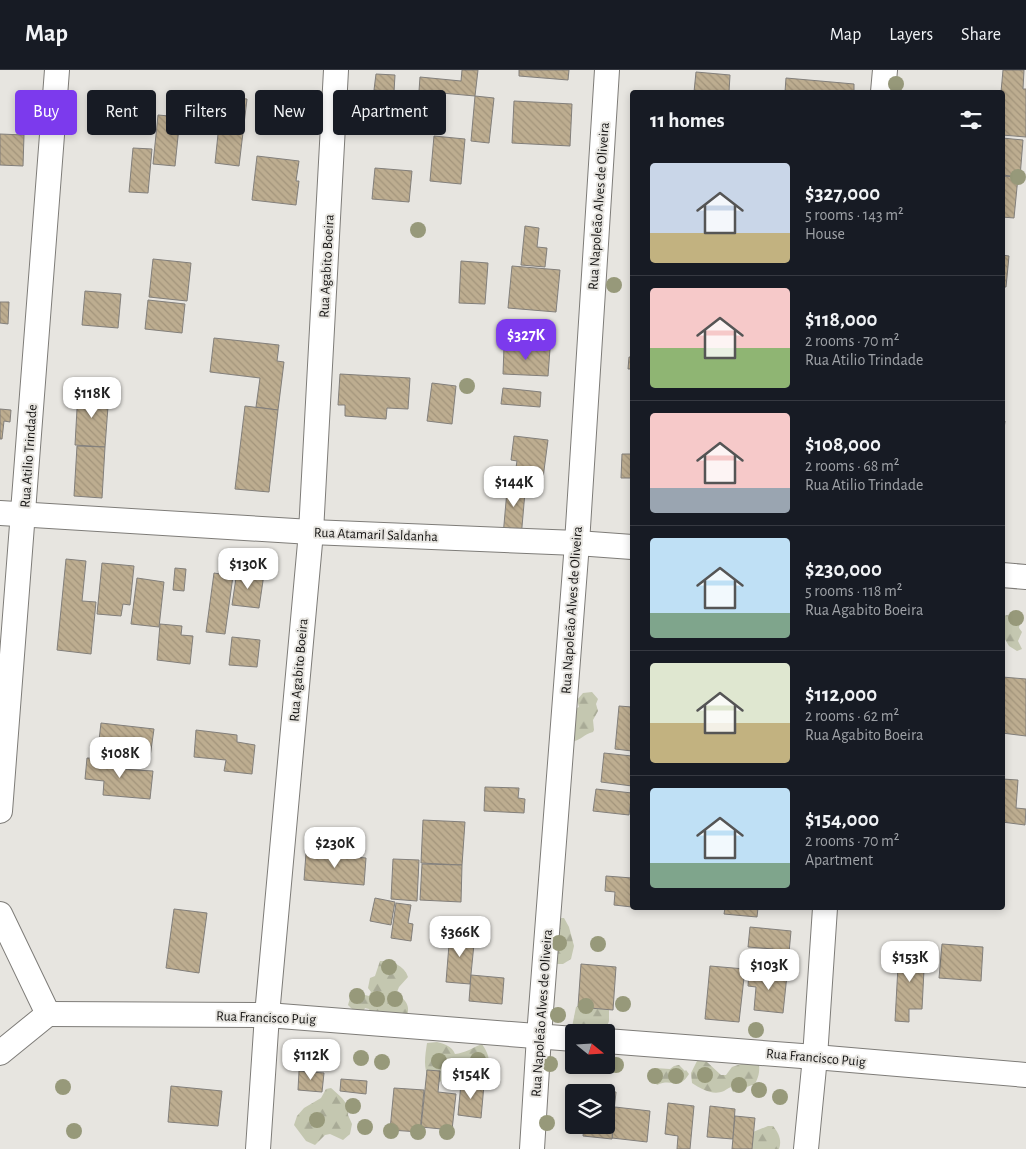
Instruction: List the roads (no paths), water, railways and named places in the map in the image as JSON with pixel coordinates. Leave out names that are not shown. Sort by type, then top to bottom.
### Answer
[{"type":"street","name":"Rua Atilio Trindade","points":[[0,811],[57,70]]},
{"type":"street","name":"Rua Agabito Boeira","points":[[258,1149],[267,1015],[311,532],[336,70]]},
{"type":"street","name":"Rua Napoleão Alves de Oliveira","points":[[532,1149],[577,543],[607,70]]},
{"type":"street","points":[[883,90],[885,70]]},
{"type":"street","name":"Rua Atamaril Saldanha","points":[[0,513],[311,532],[630,547]]},
{"type":"street","points":[[1005,575],[1026,577]]},
{"type":"street","points":[[806,1149],[815,1057],[825,910]]},
{"type":"street","points":[[0,914],[48,1014],[0,1053]]},
{"type":"street","name":"Rua Francisco Puig","points":[[48,1014],[267,1015],[565,1038]]},
{"type":"street","name":"Rua Francisco Puig","points":[[615,1042],[1026,1075]]}]
